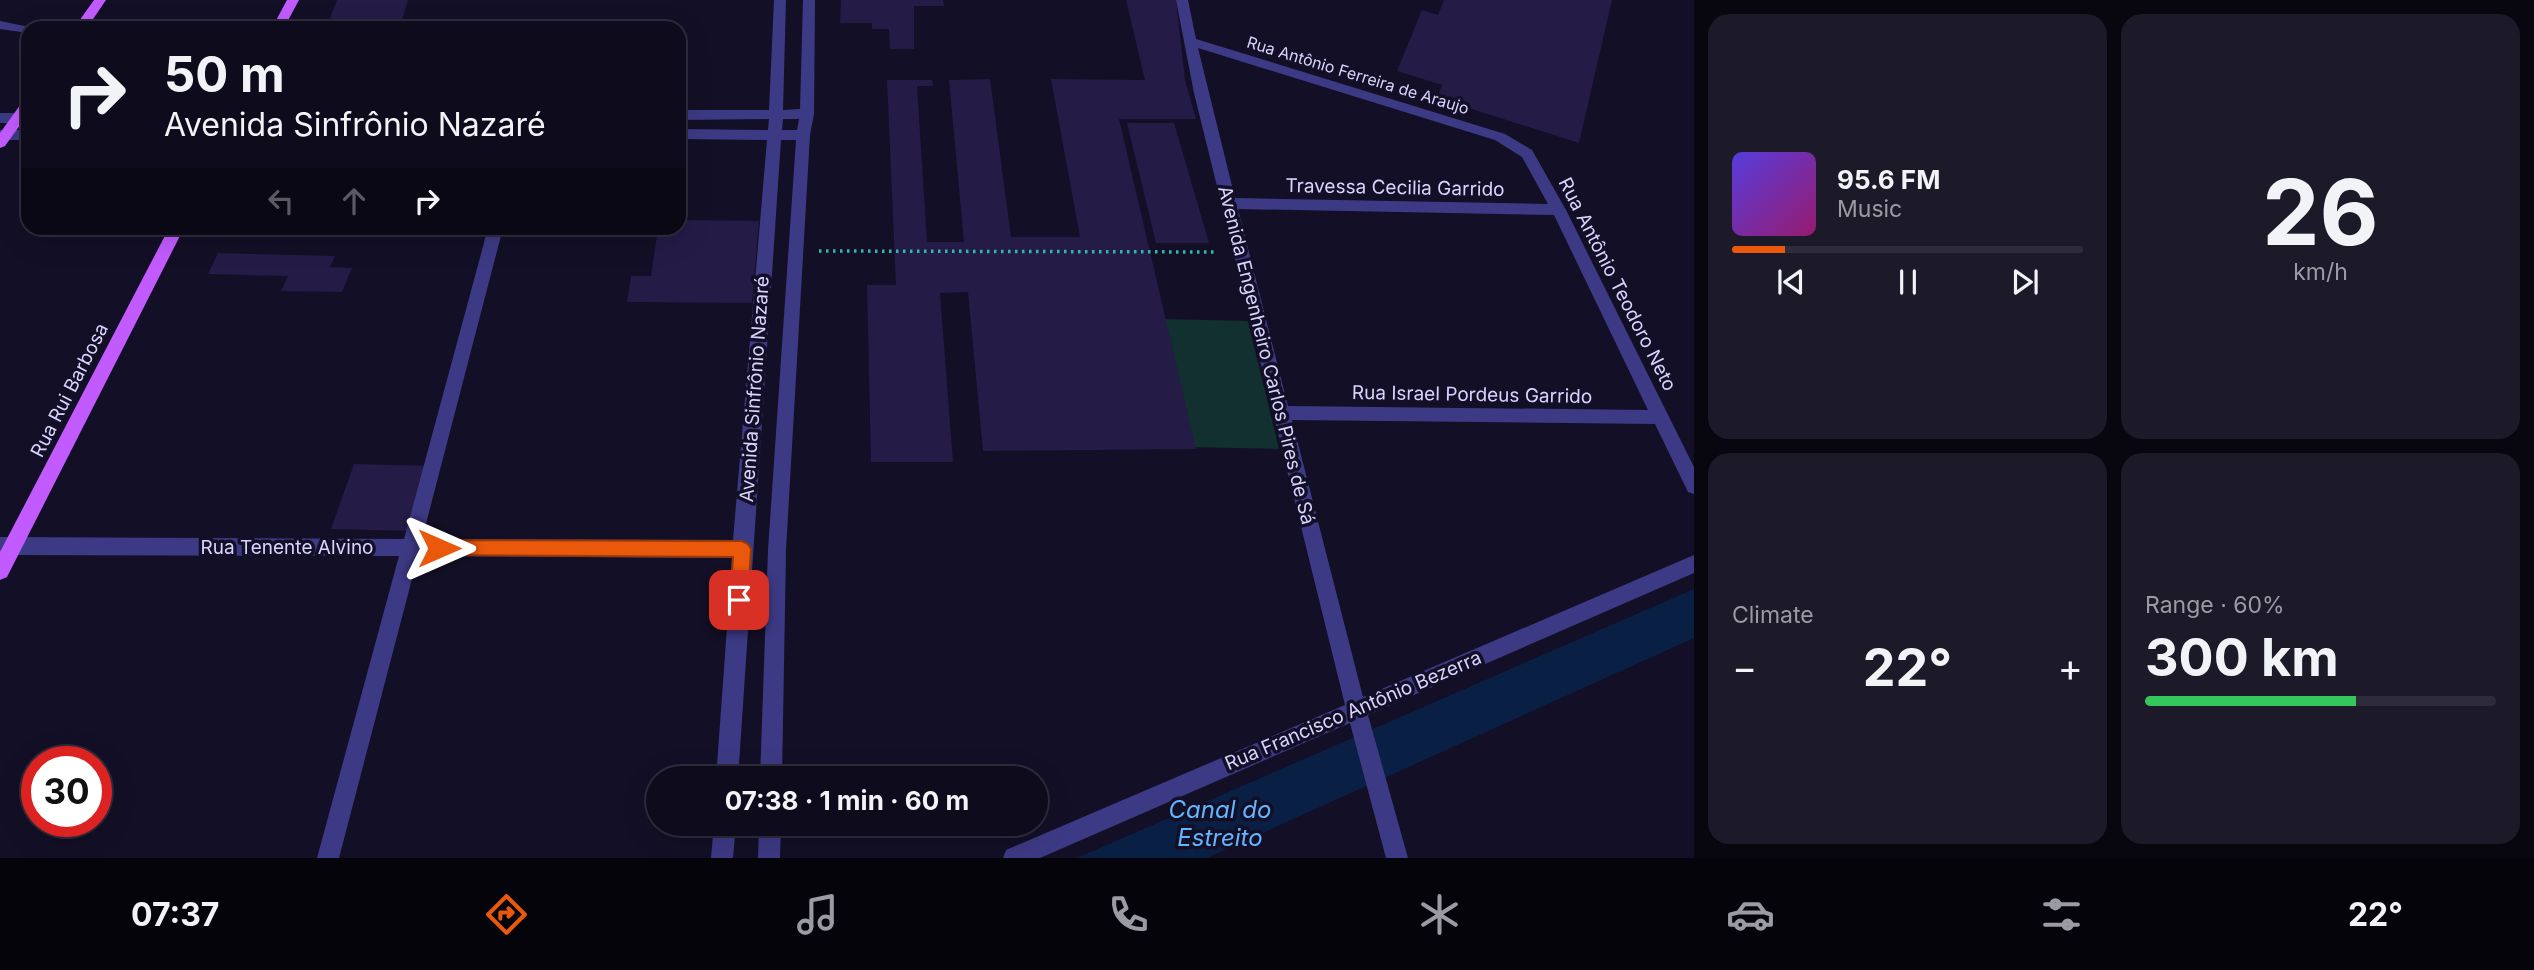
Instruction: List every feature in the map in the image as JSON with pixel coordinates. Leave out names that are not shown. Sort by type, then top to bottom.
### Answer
[{"type":"main road","points":[[85,21],[100,0]]},
{"type":"main road","points":[[282,21],[292,0]]},
{"type":"main road","points":[[2,138],[21,120]]},
{"type":"main road","name":"Rua Rui Barbosa","points":[[0,571],[7,546],[172,235]]},
{"type":"street","name":"Avenida Sinfrônio Nazaré","points":[[728,766],[776,114],[780,0]]},
{"type":"street","name":"Avenida Sinfrônio Nazaré","points":[[771,766],[776,550],[803,135],[807,114],[809,0]]},
{"type":"street","name":"Avenida Engenheiro Carlos Pires de Sá","points":[[1182,0],[1241,252],[1356,708],[1397,858]]},
{"type":"street","points":[[0,25],[21,28]]},
{"type":"street","name":"Rua Antônio Ferreira de Araujo","points":[[1191,41],[1500,137],[1515,144]]},
{"type":"street","points":[[686,115],[807,114]]},
{"type":"street","points":[[0,118],[21,118]]},
{"type":"street","points":[[686,134],[803,135]]},
{"type":"street","points":[[2,138],[21,136]]},
{"type":"street","name":"Rua Antônio Teodoro Neto","points":[[1515,144],[1527,154],[1559,210],[1694,486]]},
{"type":"street","name":"Travessa Cecilia Garrido","points":[[1229,203],[1559,210]]},
{"type":"street","points":[[328,858],[494,235]]},
{"type":"street","name":"Rua Israel Pordeus Garrido","points":[[1282,413],[1662,417]]},
{"type":"street","name":"Rua Tenente Alvino","points":[[7,546],[742,549]]},
{"type":"street","name":"Rua Francisco Antônio Bezerra","points":[[1014,858],[1694,564]]},
{"type":"street","points":[[722,858],[723,836]]},
{"type":"street","points":[[769,836],[769,858]]},
{"type":"path","points":[[797,250],[1241,252]]},
{"type":"green space","points":[[1164,319],[1248,321],[1279,449],[1188,447]]},
{"type":"water","name":"Canal do Estreito","points":[[1694,589],[1694,638],[1207,858],[1077,858]]},
{"type":"building","points":[[337,0],[408,0],[402,20],[329,21]]},
{"type":"building","points":[[841,0],[943,0],[944,6],[914,6],[914,49],[890,49],[889,29],[872,29],[872,23],[840,23]]},
{"type":"building","points":[[1126,0],[1176,0],[1185,80],[1196,119],[1119,119],[1196,449],[983,451],[968,292],[940,293],[953,462],[871,462],[867,285],[896,285],[887,80],[932,80],[933,86],[917,86],[927,242],[964,242],[949,80],[990,79],[1011,237],[1080,237],[1051,79],[1145,80]]},
{"type":"building","points":[[1444,0],[1612,0],[1579,143],[1437,98],[1442,85],[1397,71],[1422,10],[1438,15]]},
{"type":"building","points":[[1127,123],[1174,123],[1209,243],[1156,243]]},
{"type":"building","points":[[686,220],[759,221],[752,303],[627,302],[631,276],[651,276],[657,235],[686,235]]},
{"type":"building","points":[[218,253],[335,256],[330,267],[352,268],[342,292],[281,291],[288,276],[208,274]]},
{"type":"building","points":[[354,464],[433,466],[414,531],[331,529]]},
{"type":"route","points":[[439,548],[742,549],[739,600]]}]
